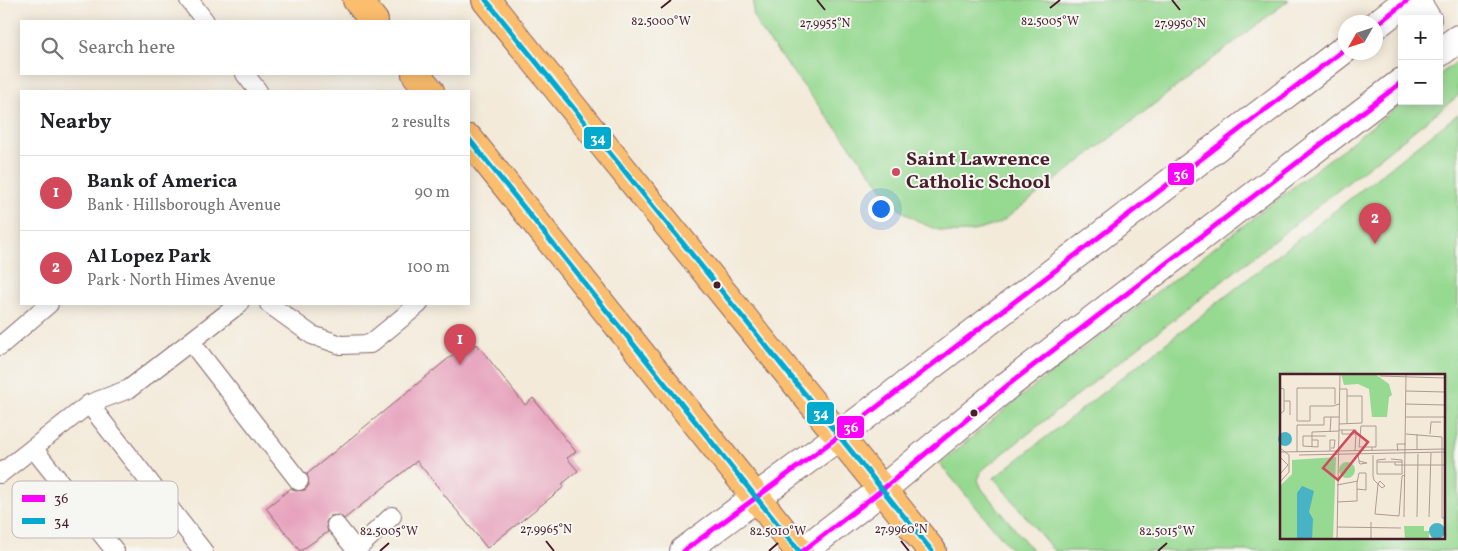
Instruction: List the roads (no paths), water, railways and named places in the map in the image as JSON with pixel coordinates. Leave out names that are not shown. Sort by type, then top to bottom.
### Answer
[{"type":"main road","points":[[357,0],[373,20]]},
{"type":"main road","points":[[486,0],[932,551]]},
{"type":"main road","points":[[417,75],[429,90]]},
{"type":"main road","points":[[470,140],[755,497],[801,551]]},
{"type":"street","points":[[1383,20],[1408,0]]},
{"type":"street","points":[[1415,0],[1424,15]]},
{"type":"street","points":[[684,551],[839,436],[1338,54]]},
{"type":"street","points":[[801,551],[883,489],[1008,385],[1398,85]]},
{"type":"lane","points":[[189,0],[204,20]]},
{"type":"lane","points":[[246,75],[257,90]]},
{"type":"lane","points":[[0,346],[48,305]]},
{"type":"lane","points":[[0,474],[89,404],[129,388],[237,305]]},
{"type":"lane","points":[[271,305],[312,335],[341,345],[370,344],[418,305]]},
{"type":"lane","points":[[191,342],[300,480]]},
{"type":"lane","points":[[89,404],[149,481]]},
{"type":"lane","points":[[33,448],[59,481]]},
{"type":"lane","points":[[336,525],[355,551],[392,516]]},
{"type":"lane","points":[[178,519],[203,551]]},
{"type":"lane","points":[[105,538],[115,551]]},
{"type":"place","name":"Saint Lawrence Catholic School","points":[[896,172]]},
{"type":"place","name":"Al Lopez Park","points":[[1375,244]]},
{"type":"place","name":"Bank of America","points":[[460,365]]}]
